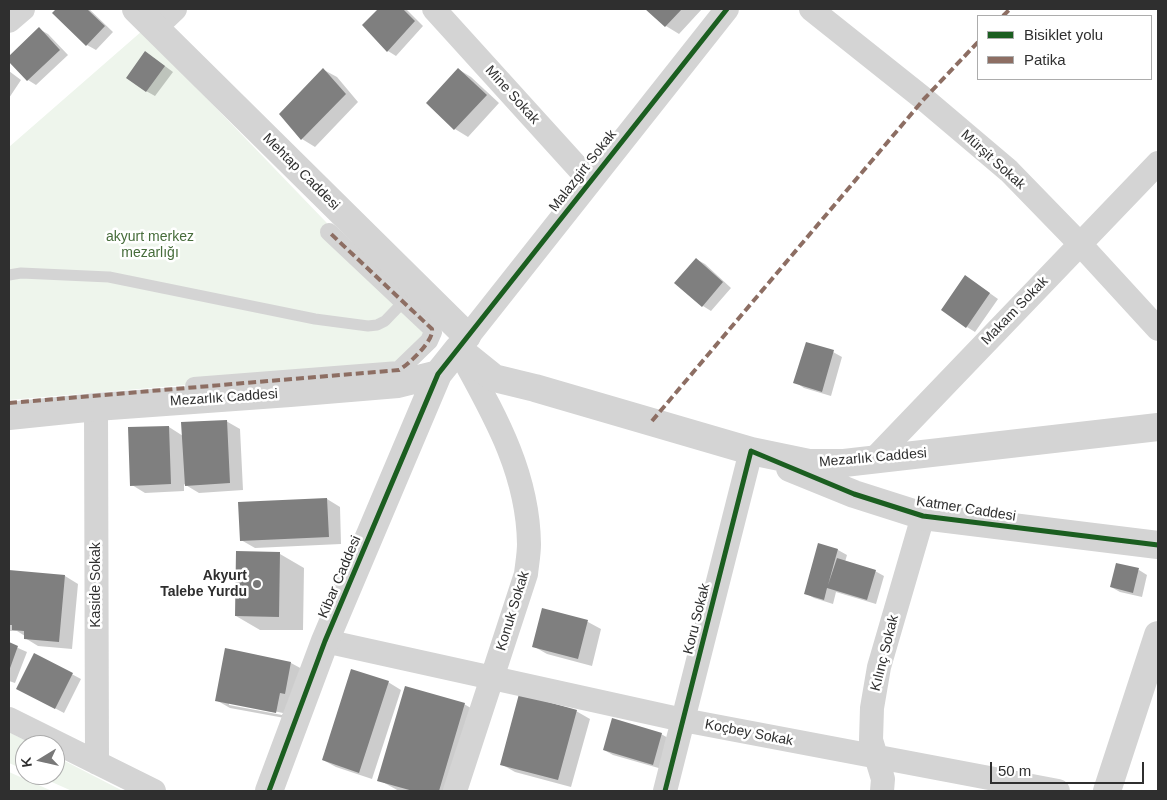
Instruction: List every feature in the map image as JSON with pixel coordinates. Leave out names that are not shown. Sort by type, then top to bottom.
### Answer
[{"type":"street","points":[[9,21],[22,9]]},
{"type":"street","name":"Mehtap Caddesi","points":[[136,9],[410,295],[463,342]]},
{"type":"street","points":[[155,28],[175,9]]},
{"type":"street","name":"Mine Sokak","points":[[434,9],[590,181]]},
{"type":"street","name":"Malazgirt Sokak","points":[[463,342],[727,9]]},
{"type":"street","name":"Mürşit Sokak","points":[[811,9],[924,99],[1009,172],[1080,244],[1158,328]]},
{"type":"street","name":"Makam Sokak","points":[[873,460],[1158,163]]},
{"type":"street","points":[[9,403],[399,370],[429,342],[433,332],[432,328],[410,295],[329,232]]},
{"type":"street","name":"Kibar Caddesi","points":[[270,791],[325,640],[438,374],[463,342]]},
{"type":"street","name":"Mezarlık Caddesi","points":[[463,342],[494,378],[544,390],[751,452],[810,463],[844,463],[1158,427]]},
{"type":"street","name":"Konuk Sokak","points":[[455,791],[526,574],[529,544],[522,487],[504,434],[463,342]]},
{"type":"street","name":"Mezarlık Caddesi","points":[[9,416],[96,407],[290,394],[398,384],[438,374]]},
{"type":"street","name":"Kaside Sokak","points":[[96,407],[97,763]]},
{"type":"street","name":"Katmer Caddesi","points":[[751,452],[854,494],[923,516],[1158,545]]},
{"type":"street","name":"Koru Sokak","points":[[665,791],[751,452]]},
{"type":"street","name":"Kılınç Sokak","points":[[882,791],[883,778],[871,740],[872,708],[879,667],[923,516]]},
{"type":"street","points":[[1107,791],[1158,635]]},
{"type":"street","name":"Koçbey Sokak","points":[[325,640],[683,720],[1058,791]]},
{"type":"street","points":[[9,719],[154,791]]},
{"type":"lane","points":[[9,275],[110,277],[315,319],[368,326],[377,326],[385,321],[410,295]]},
{"type":"green space","name":"akyurt merkez mezarlığı","points":[[142,31],[430,330],[398,367],[9,400],[9,147]]},
{"type":"green space","points":[[9,732],[15,735],[15,766],[9,763]]},
{"type":"green space","points":[[65,761],[123,791],[72,791],[58,785],[65,785]]},
{"type":"green space","points":[[9,772],[15,775],[15,785],[38,785],[52,791],[9,791]]},
{"type":"building","points":[[56,9],[87,9],[105,26],[86,46],[52,13]]},
{"type":"building","points":[[378,9],[403,9],[415,21],[387,52],[362,25]]},
{"type":"building","points":[[645,9],[682,9],[665,27]]},
{"type":"building","points":[[39,27],[60,50],[27,81],[9,62],[9,56]]},
{"type":"building","points":[[145,51],[165,66],[146,92],[126,78]]},
{"type":"building","points":[[323,68],[346,94],[301,140],[279,114]]},
{"type":"building","points":[[458,68],[487,95],[454,130],[426,103]]},
{"type":"building","points":[[696,258],[723,282],[702,307],[674,283]]},
{"type":"building","points":[[965,275],[990,293],[966,328],[941,310]]},
{"type":"building","points":[[806,342],[834,350],[822,392],[793,383]]},
{"type":"building","points":[[227,420],[230,483],[185,486],[181,422]]},
{"type":"building","points":[[169,426],[171,484],[130,486],[128,427]]},
{"type":"building","points":[[327,498],[329,537],[240,541],[238,502]]},
{"type":"building","points":[[818,543],[838,549],[828,585],[837,558],[876,570],[867,600],[827,588],[824,600],[804,594]]},
{"type":"building","name":"Akyurt Talebe Yurdu","points":[[236,551],[280,552],[279,617],[235,616]]},
{"type":"building","points":[[1116,563],[1139,568],[1133,593],[1110,587]]},
{"type":"building","points":[[9,570],[65,575],[59,642],[24,639],[24,631],[12,630],[12,625],[9,625]]},
{"type":"building","points":[[542,608],[588,620],[578,659],[532,647]]},
{"type":"building","points":[[9,642],[18,646],[9,671]]},
{"type":"building","points":[[225,648],[291,662],[285,694],[280,693],[276,713],[215,701]]},
{"type":"building","points":[[34,653],[73,673],[55,709],[16,689]]},
{"type":"building","points":[[351,669],[389,681],[359,773],[322,760]]},
{"type":"building","points":[[405,686],[465,703],[439,791],[413,791],[377,781]]},
{"type":"building","points":[[519,694],[577,710],[558,780],[500,765]]},
{"type":"building","points":[[612,718],[662,733],[653,765],[603,750]]},
{"type":"marked path","points":[[1004,15],[1010,9]]},
{"type":"marked path","points":[[652,421],[924,99],[977,43]]},
{"type":"marked path","points":[[9,403],[399,370],[409,363],[425,346],[432,334],[432,329],[329,232]]},
{"type":"cycle path","points":[[269,791],[325,641],[438,374],[727,9]]},
{"type":"cycle path","points":[[665,791],[751,451],[854,494],[923,516],[1158,545]]},
{"type":"place","name":"Akyurt Talebe Yurdu","points":[[257,584]]}]
